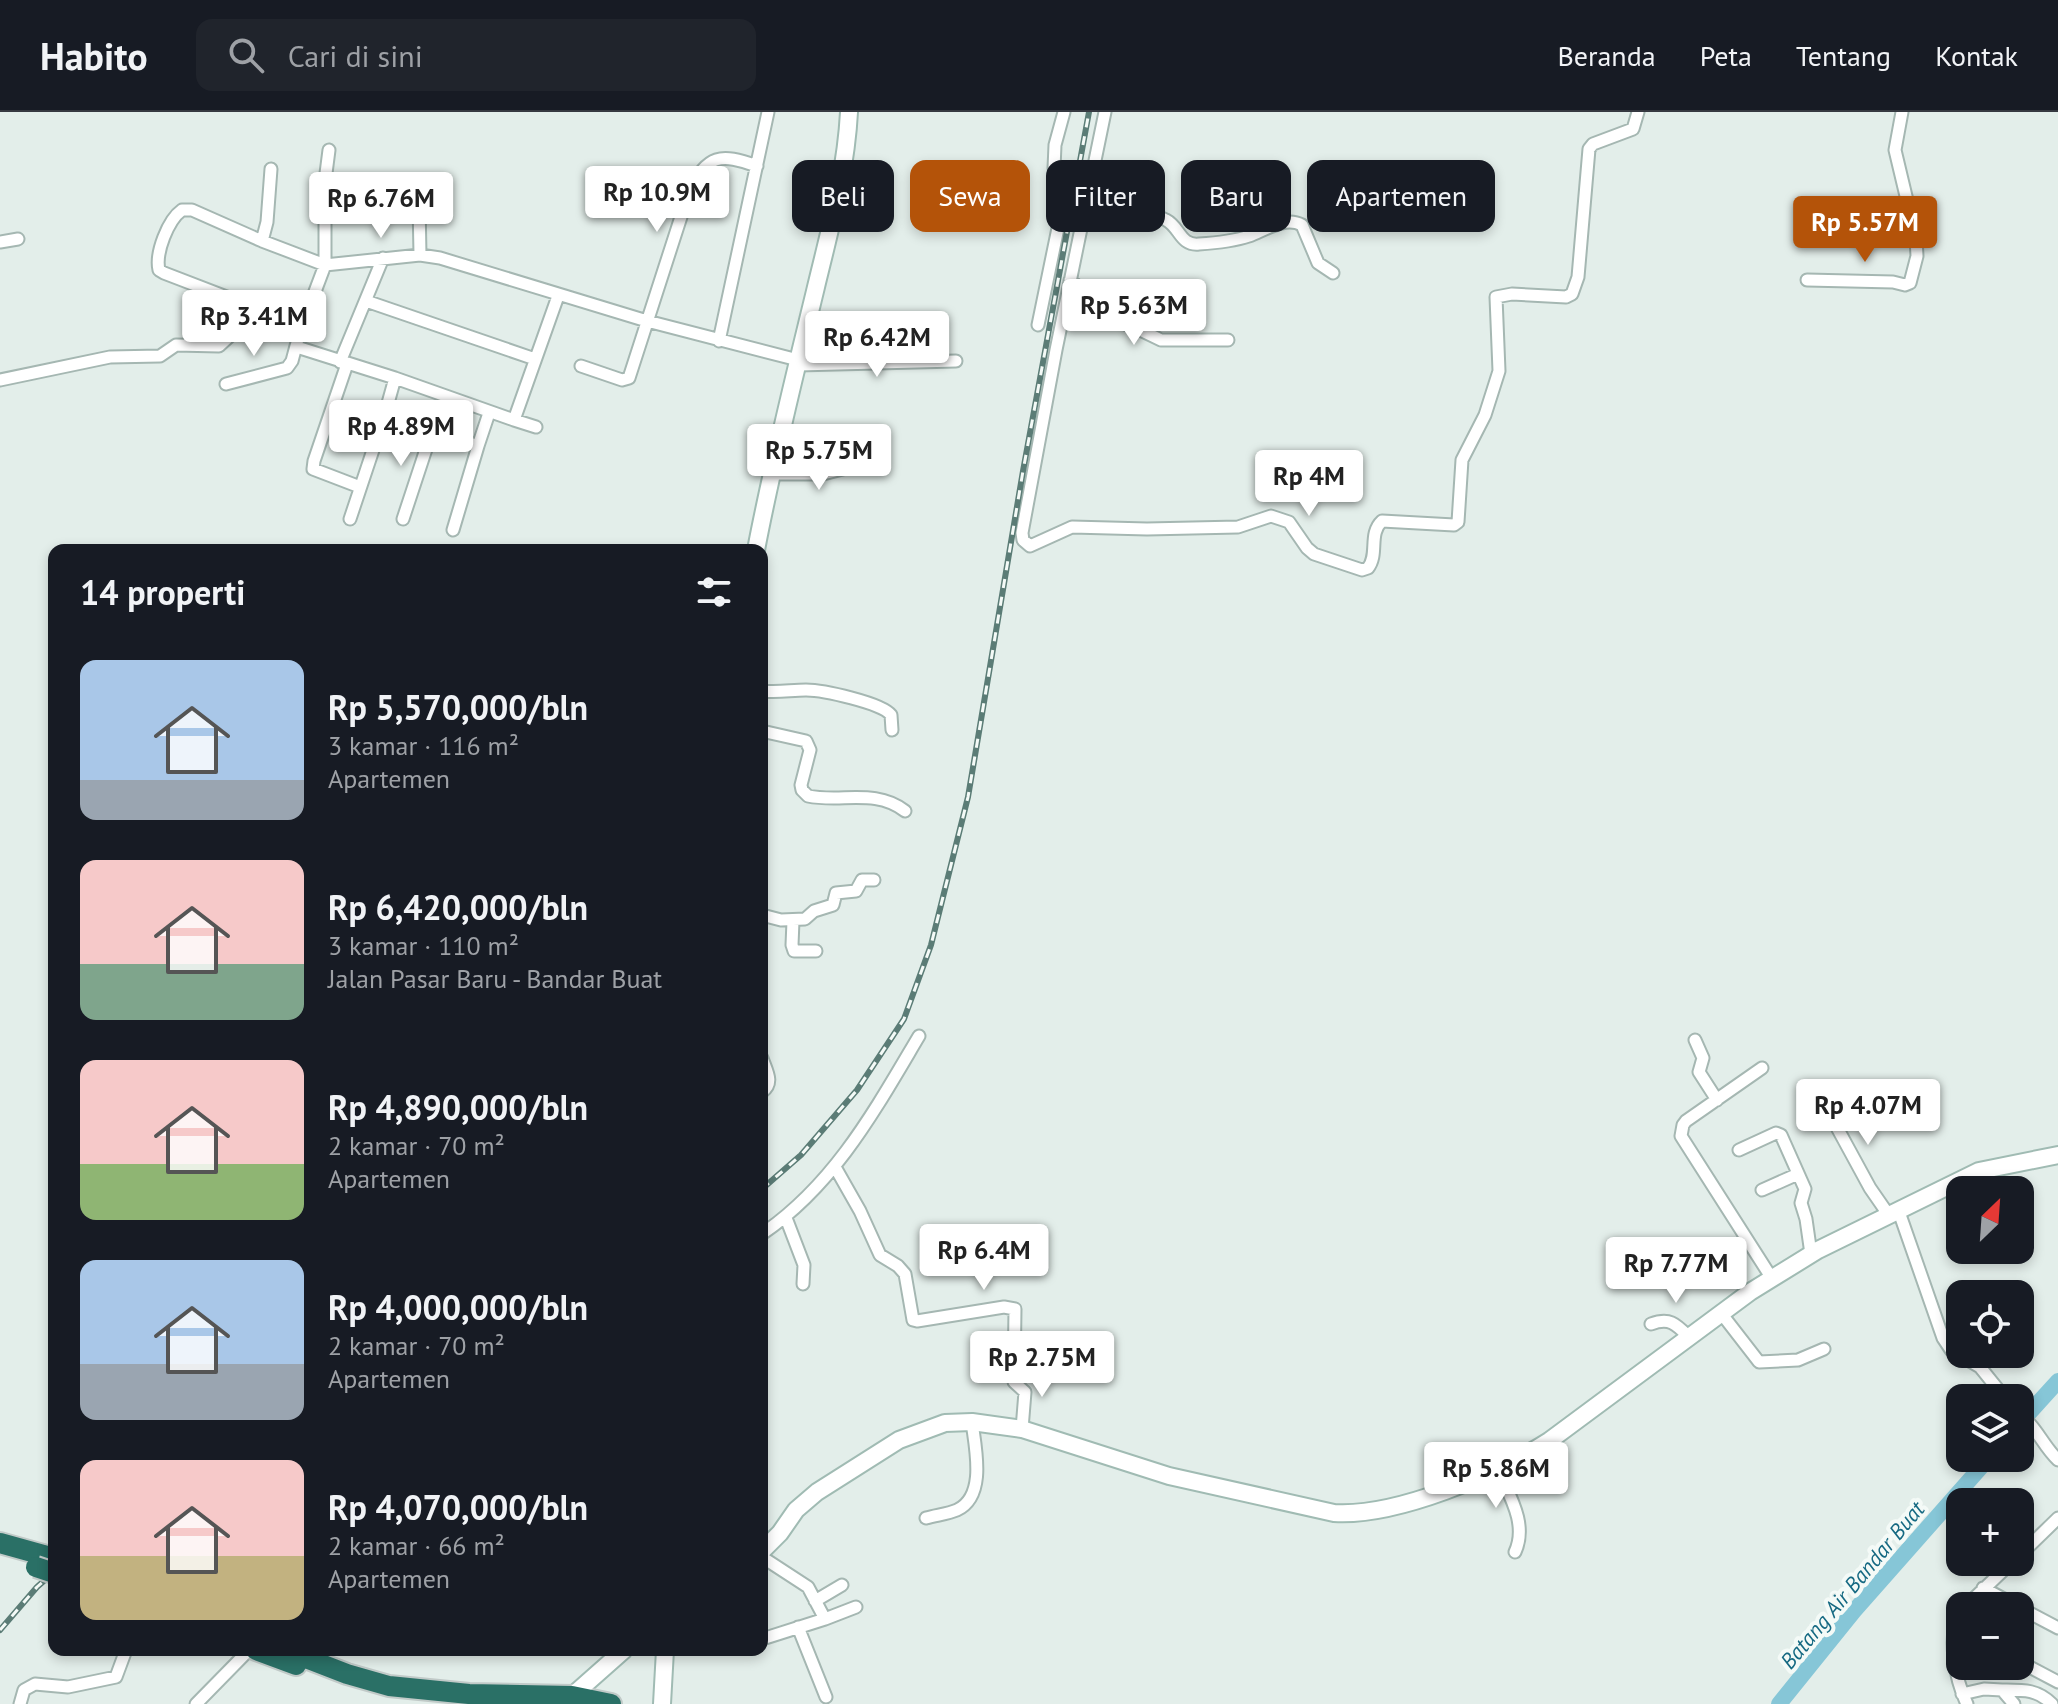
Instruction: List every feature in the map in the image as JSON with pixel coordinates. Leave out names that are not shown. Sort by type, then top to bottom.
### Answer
[{"type":"highway","points":[[0,1543],[46,1563]]},
{"type":"highway","points":[[0,1557],[46,1563]]},
{"type":"highway","points":[[273,1656],[395,1699],[442,1704]]},
{"type":"highway","points":[[300,1656],[389,1686],[469,1694],[572,1696],[611,1704]]},
{"type":"street","points":[[719,341],[768,112]]},
{"type":"street","points":[[757,544],[841,179],[849,112]]},
{"type":"street","points":[[1038,325],[1058,228],[1061,193],[1055,180],[1055,145],[1064,112]]},
{"type":"street","points":[[1095,160],[1105,112]]},
{"type":"street","points":[[1080,232],[1022,533],[1026,544],[1030,546],[1045,541],[1072,527],[1238,527],[1271,516],[1289,522],[1314,554],[1362,570],[1373,561],[1374,532],[1382,521],[1454,525],[1458,522],[1462,460],[1485,415],[1499,371],[1496,297],[1512,294],[1566,297],[1572,294],[1578,277],[1589,149],[1593,144],[1633,129],[1638,112]]},
{"type":"street","points":[[1807,280],[1910,283],[1917,256],[1916,238],[1895,150],[1902,112]]},
{"type":"street","points":[[226,384],[287,368],[292,361],[325,265],[325,181],[329,150]]},
{"type":"street","points":[[581,366],[626,380],[689,192],[697,177],[712,162],[727,157],[757,166]]},
{"type":"street","points":[[262,241],[267,222],[271,169]]},
{"type":"street","points":[[420,255],[419,203],[421,199],[445,189]]},
{"type":"street","points":[[302,326],[159,270],[158,259],[175,216],[185,209],[325,265],[420,255],[440,258],[511,278],[558,296],[798,363],[956,361]]},
{"type":"street","points":[[1165,219],[1182,239],[1197,244],[1248,236],[1289,222],[1299,223],[1318,263],[1333,273]]},
{"type":"street","points":[[0,242],[18,239]]},
{"type":"street","points":[[360,487],[313,469],[344,363],[383,258]]},
{"type":"street","points":[[1070,280],[1092,298],[1102,317],[1132,326],[1154,338],[1228,340]]},
{"type":"street","points":[[514,420],[558,296]]},
{"type":"street","points":[[366,301],[535,359]]},
{"type":"street","points":[[0,380],[110,357],[160,356],[176,345],[219,346],[232,334],[242,303]]},
{"type":"street","points":[[296,346],[536,427]]},
{"type":"street","points":[[350,519],[395,378]]},
{"type":"street","points":[[453,530],[489,413]]},
{"type":"street","points":[[385,414],[478,446]]},
{"type":"street","points":[[403,519],[432,431]]},
{"type":"street","points":[[771,474],[823,474],[862,464]]},
{"type":"street","points":[[768,692],[808,690],[881,707],[891,715],[892,730]]},
{"type":"street","points":[[768,732],[806,741],[810,750],[801,785],[808,796],[877,798],[905,811]]},
{"type":"street","points":[[768,916],[793,921],[805,919],[814,911],[833,905],[836,893],[856,891],[862,880],[874,880]]},
{"type":"street","points":[[793,921],[794,951],[816,951]]},
{"type":"street","points":[[768,1230],[786,1218],[835,1167],[866,1126],[919,1036]]},
{"type":"street","points":[[1695,1040],[1703,1058],[1699,1072],[1717,1100]]},
{"type":"street","points":[[1762,1068],[1683,1125],[1681,1136],[1771,1277]]},
{"type":"street","points":[[1821,1098],[1870,1188],[1893,1212],[1943,1338],[1951,1350],[1980,1367],[1994,1384]]},
{"type":"street","points":[[1739,1150],[1779,1133],[1805,1189],[1801,1203],[1811,1254]]},
{"type":"street","points":[[768,1545],[796,1510],[817,1492],[899,1440],[945,1423],[972,1422],[1022,1429],[1169,1476],[1334,1513],[1350,1514],[1408,1503],[1516,1462],[1771,1277],[1811,1254],[1979,1171],[2058,1155]]},
{"type":"street","points":[[835,1167],[855,1200],[880,1255],[905,1274],[913,1320],[1014,1308],[1014,1382],[1025,1392],[1022,1429]]},
{"type":"street","points":[[1762,1190],[1798,1174]]},
{"type":"street","points":[[786,1218],[804,1265],[803,1284]]},
{"type":"street","points":[[1721,1313],[1759,1362],[1798,1360],[1824,1349]]},
{"type":"street","points":[[1651,1324],[1663,1319],[1669,1321],[1690,1338]]},
{"type":"street","points":[[926,1518],[960,1509],[970,1497],[976,1481],[977,1462],[972,1422]]},
{"type":"street","points":[[2034,1425],[2050,1453],[2058,1460]]},
{"type":"street","points":[[1498,1469],[1520,1522],[1520,1542],[1515,1552]]},
{"type":"street","points":[[2034,1541],[2058,1518]]},
{"type":"street","points":[[768,1561],[802,1582],[825,1619]]},
{"type":"street","points":[[1979,1592],[1996,1576]]},
{"type":"street","points":[[815,1601],[842,1585]]},
{"type":"street","points":[[1983,1588],[1990,1592]]},
{"type":"street","points":[[768,1637],[856,1607]]},
{"type":"street","points":[[2034,1615],[2058,1628]]},
{"type":"street","points":[[798,1627],[826,1697]]},
{"type":"street","points":[[20,1704],[24,1690],[35,1684],[68,1687],[116,1677],[124,1656]]},
{"type":"street","points":[[196,1704],[243,1656]]},
{"type":"street","points":[[572,1696],[617,1656]]},
{"type":"street","points":[[662,1704],[665,1656]]},
{"type":"street","points":[[2034,1669],[2058,1682]]},
{"type":"street","points":[[1964,1699],[1984,1689],[2002,1690],[2041,1693],[2052,1704]]},
{"type":"street","points":[[2002,1690],[2014,1704]]},
{"type":"waterway","name":"Batang Air Bandar Buat","points":[[2034,1408],[2058,1381]]},
{"type":"waterway","name":"Batang Air Bandar Buat","points":[[1779,1704],[1854,1611],[1977,1472]]},
{"type":"railway","points":[[768,1184],[801,1155],[857,1090],[904,1019],[931,945],[968,797],[1023,471],[1089,112]]},
{"type":"railway","points":[[0,1630],[48,1577]]}]
